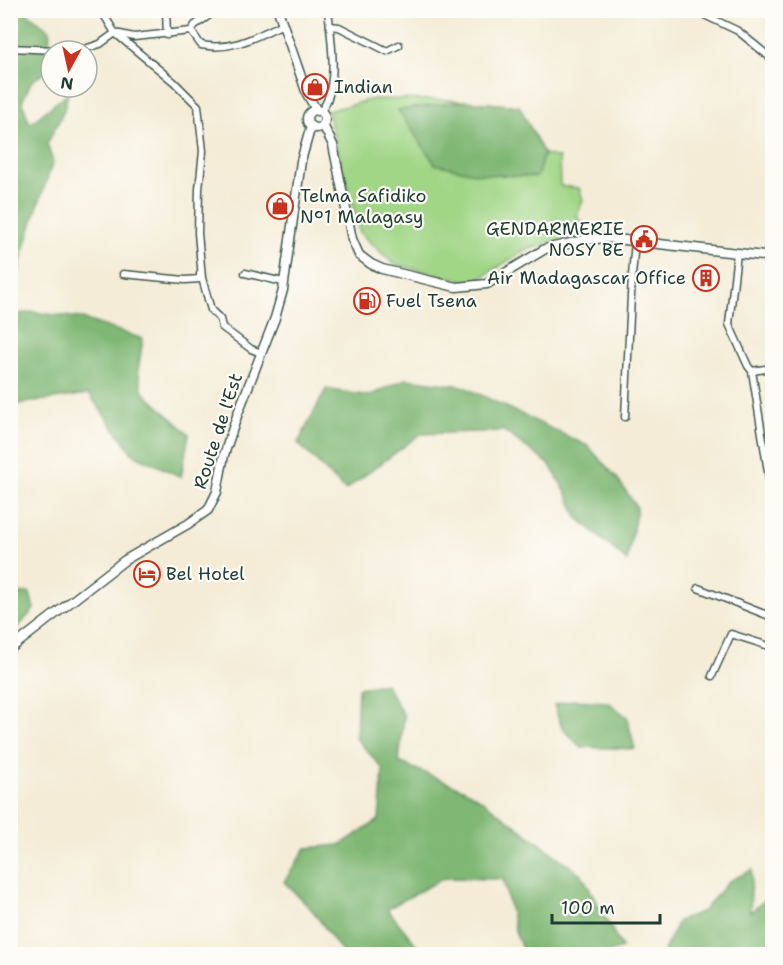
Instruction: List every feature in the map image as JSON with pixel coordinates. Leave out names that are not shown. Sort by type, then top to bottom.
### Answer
[{"type":"main road","points":[[278,10],[311,102],[325,118],[317,126]]},
{"type":"main road","points":[[311,102],[307,120],[317,126],[333,145],[352,239],[358,255],[382,269],[456,287],[487,284],[545,249],[584,240],[607,238],[772,257]]},
{"type":"main road","points":[[308,116],[310,113],[319,111]]},
{"type":"main road","name":"Route de l'Est","points":[[10,649],[125,560],[208,510],[217,492],[232,429],[275,318],[283,282],[301,161],[317,126]]},
{"type":"street","points":[[101,10],[115,33],[174,82],[198,106],[203,151],[199,189],[200,279],[185,280],[123,274]]},
{"type":"street","points":[[166,10],[167,35]]},
{"type":"street","points":[[191,32],[195,25],[217,10]]},
{"type":"street","points":[[319,111],[328,103],[332,85],[328,10]]},
{"type":"street","points":[[694,10],[738,31],[772,59]]},
{"type":"street","points":[[191,32],[201,45],[222,48],[241,43],[283,24]]},
{"type":"street","points":[[330,26],[339,27],[387,51],[399,45]]},
{"type":"street","points":[[10,48],[78,51],[100,44],[115,33],[134,37],[191,32]]},
{"type":"street","points":[[625,417],[635,241]]},
{"type":"street","points":[[737,253],[729,324],[752,371],[772,497]]},
{"type":"street","points":[[200,265],[211,310],[220,319],[222,327],[251,349],[261,353]]},
{"type":"street","points":[[245,273],[283,282]]},
{"type":"street","points":[[752,371],[772,368]]},
{"type":"street","points":[[698,588],[772,617]]},
{"type":"street","points":[[712,676],[731,634],[772,647]]},
{"type":"green space","points":[[23,10],[50,30],[49,39],[39,39],[39,76],[31,82],[22,102],[30,124],[61,99],[67,99],[64,111],[47,144],[53,162],[14,285],[11,287],[10,11]]},
{"type":"green space","points":[[373,99],[451,100],[519,106],[544,154],[559,158],[560,186],[579,188],[583,200],[577,217],[582,221],[583,240],[559,241],[525,250],[473,283],[394,264],[360,233],[327,111]]},
{"type":"green space","points":[[465,101],[519,106],[544,154],[537,177],[478,174],[435,164],[398,110]]},
{"type":"green space","points":[[32,312],[80,318],[143,339],[138,370],[143,392],[189,434],[181,477],[133,454],[89,394],[11,405],[11,315]]},
{"type":"green space","points":[[406,379],[462,386],[588,446],[617,478],[637,508],[627,561],[578,518],[550,465],[504,431],[421,434],[345,490],[298,443],[326,389],[369,396]]},
{"type":"green space","points":[[11,593],[30,593],[34,609],[11,635]]},
{"type":"green space","points":[[386,684],[404,716],[399,762],[465,790],[480,799],[582,875],[622,948],[603,954],[524,954],[516,934],[503,879],[444,878],[387,909],[424,954],[340,954],[342,952],[313,911],[284,882],[306,848],[340,845],[379,820],[383,769],[356,738],[358,688]]},
{"type":"green space","points":[[573,700],[608,702],[627,717],[635,749],[581,747],[562,728],[554,705]]},
{"type":"green space","points":[[752,870],[750,912],[772,895],[772,954],[666,954],[664,951],[678,921],[703,911],[729,881]]},
{"type":"place","name":"Indian","points":[[315,87]]},
{"type":"place","name":"Telma Safidiko N°1 Malagasy","points":[[280,206]]},
{"type":"place","name":"GENDARMERIE NOSY BE","points":[[644,239]]},
{"type":"place","name":"Air Madagascar Office","points":[[706,278]]},
{"type":"place","name":"Fuel Tsena","points":[[367,301]]},
{"type":"place","name":"Bel Hotel","points":[[147,574]]}]
